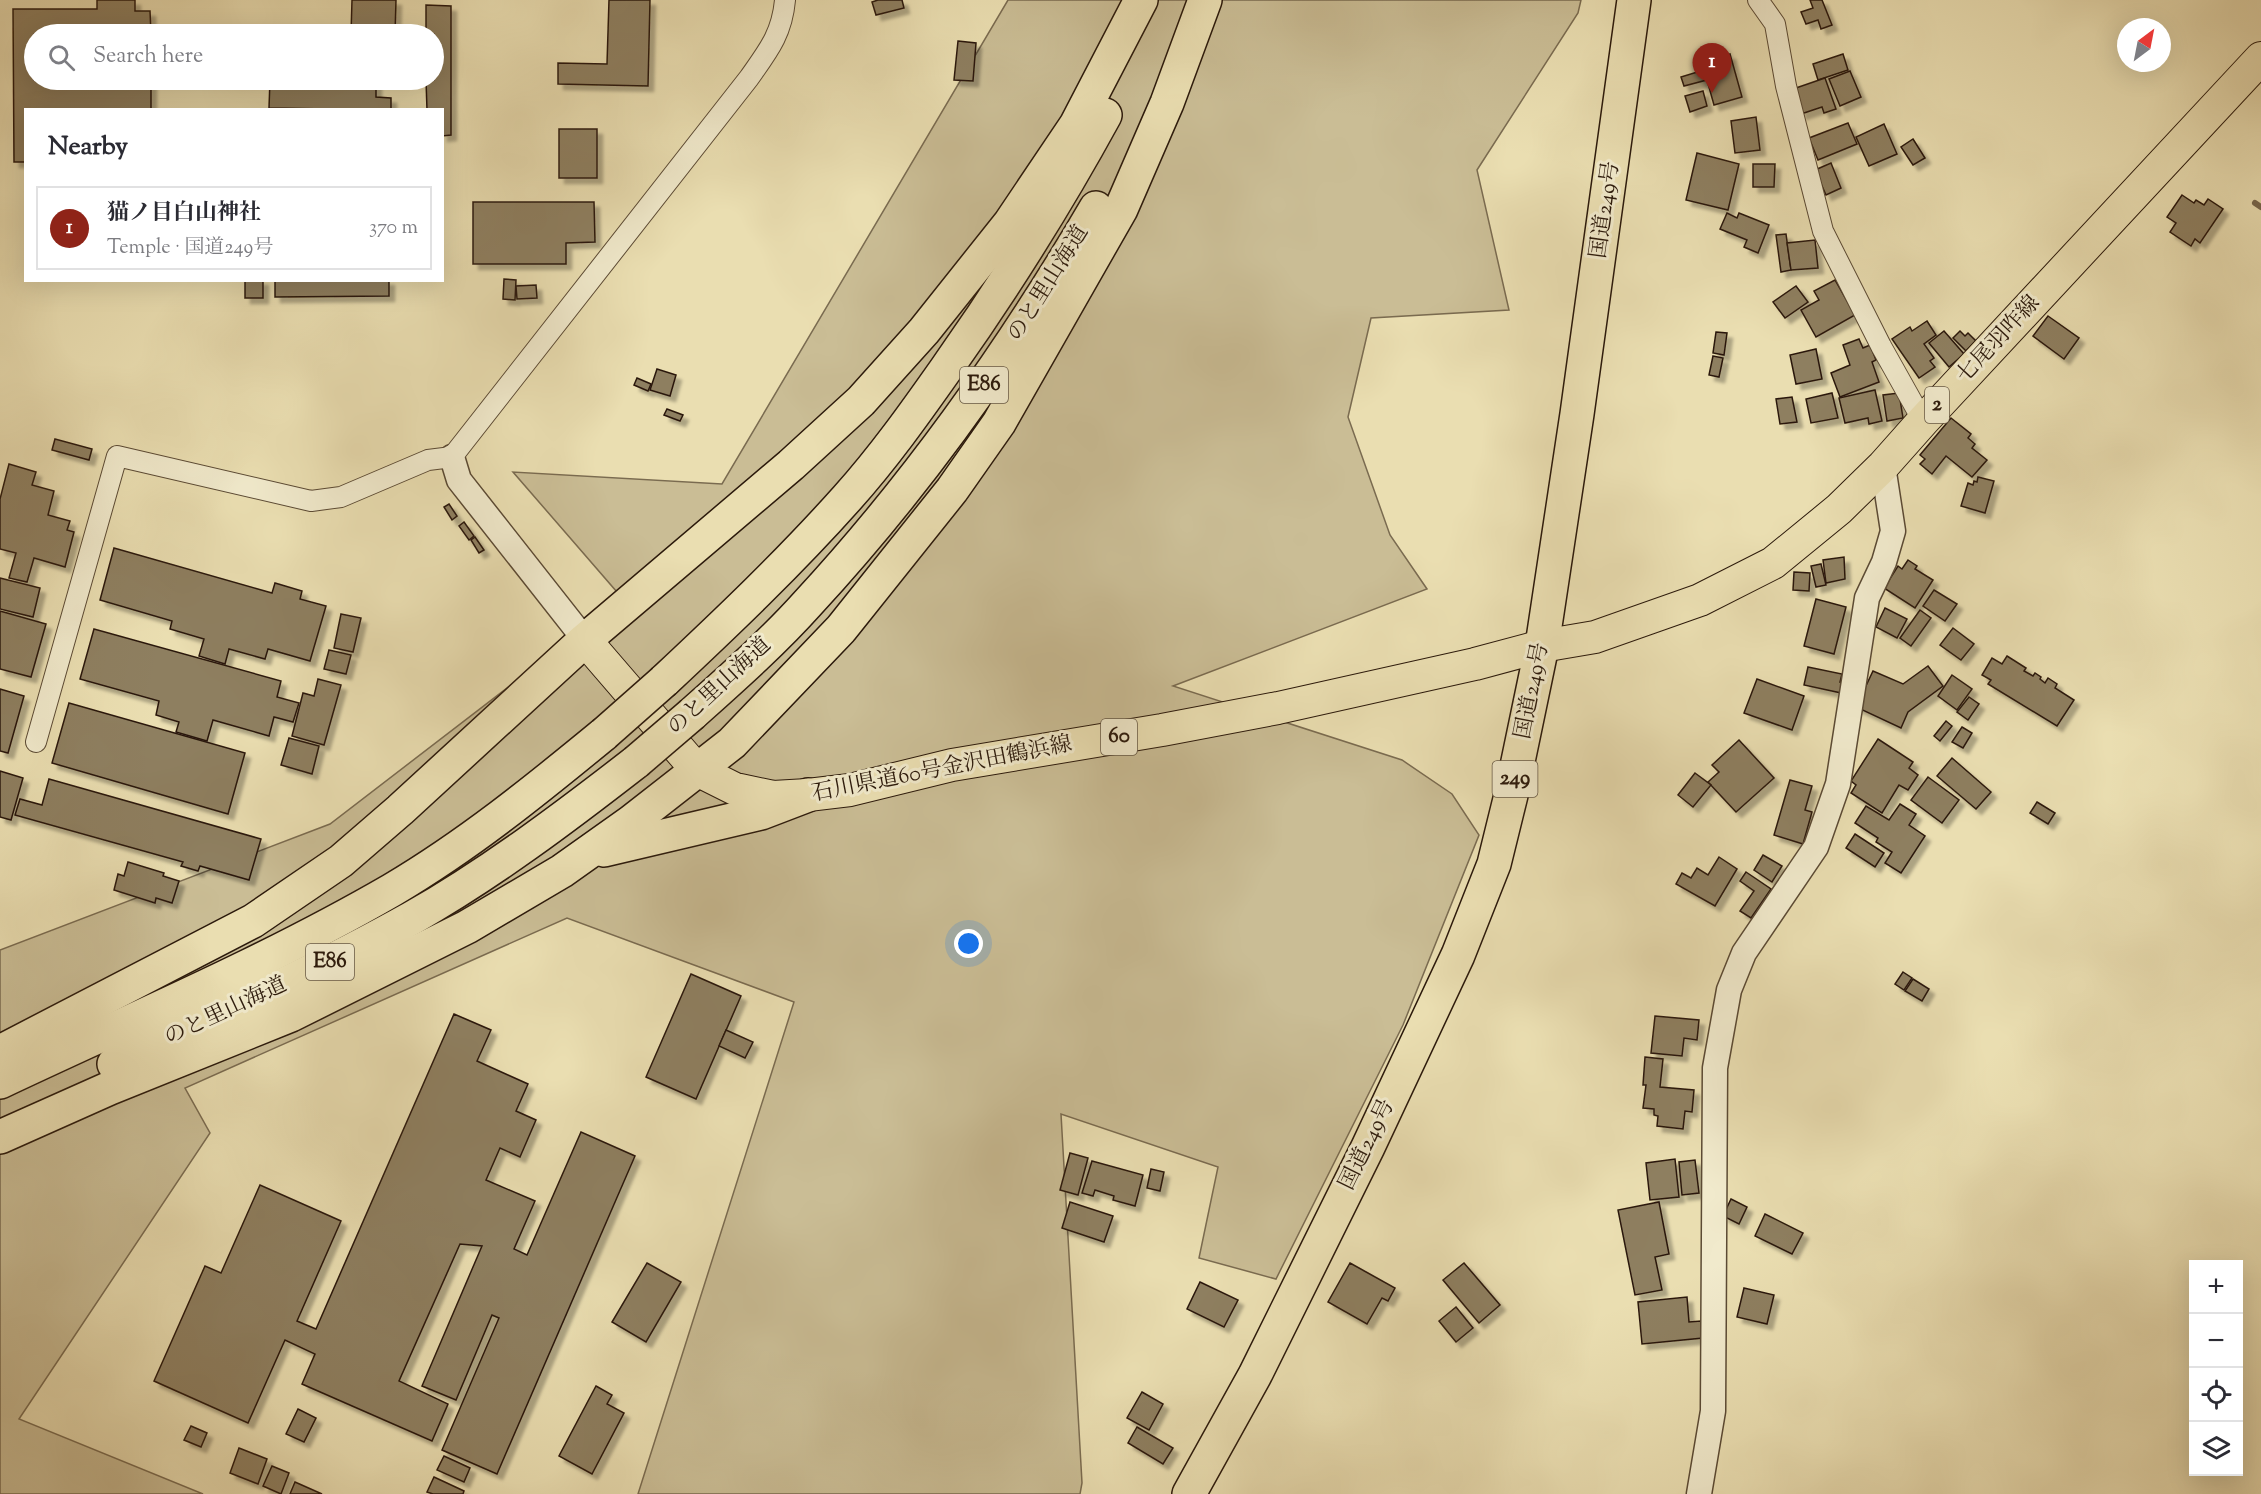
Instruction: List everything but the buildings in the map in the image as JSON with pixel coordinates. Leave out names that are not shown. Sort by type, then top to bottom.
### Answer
[{"type":"highway","points":[[0,1052],[253,921],[341,861],[400,810],[585,640],[861,401],[924,331],[1010,223],[1076,125],[1141,0]]},
{"type":"highway","name":"のと里山海道","points":[[0,1082],[237,972],[309,936],[393,889],[468,840],[543,784],[664,681],[772,578],[848,497],[911,418],[1005,284],[1048,216],[1116,94],[1162,0]]},
{"type":"highway","name":"のと里山海道","points":[[0,1119],[323,965],[414,916],[489,870],[571,813],[693,714],[806,606],[879,523],[944,442],[1037,304],[1112,181],[1200,0]]},
{"type":"highway","points":[[0,1137],[110,1088],[301,1010],[466,927],[574,862],[631,822],[732,743],[842,628],[952,490],[999,423],[1121,208],[1167,103],[1205,0]]},
{"type":"highway","name":"国道249号","points":[[1189,1494],[1256,1375],[1368,1147],[1458,955],[1494,864],[1542,646],[1577,414],[1634,0]]},
{"type":"highway","points":[[574,862],[612,847],[761,813],[808,795]]},
{"type":"main road","name":"七尾羽咋線","points":[[1542,646],[1595,637],[1700,600],[1773,563],[1806,538],[1883,466],[1923,420],[2261,58]]},
{"type":"main road","name":"60","points":[[585,640],[697,770]]},
{"type":"main road","name":"石川県道60号金沢田鶴浜線","points":[[697,770],[735,789],[773,797],[850,790],[952,765],[1278,708],[1475,664],[1542,646]]},
{"type":"street","points":[[36,742],[117,456],[311,501],[341,497],[428,460],[452,457],[749,78],[774,42],[784,12],[785,0]]},
{"type":"street","points":[[1758,0],[1775,24],[1786,86],[1823,231],[1881,345],[1923,420]]},
{"type":"street","points":[[452,457],[459,480],[585,640]]},
{"type":"street","points":[[1699,1494],[1713,1411],[1715,1068],[1729,990],[1744,953],[1816,847],[1838,784],[1867,598],[1884,562],[1893,531],[1883,466]]},
{"type":"shaded area","points":[[1008,0],[1581,0],[1578,13],[1477,170],[1509,310],[1371,318],[1348,417],[1390,535],[1427,589],[1173,686],[1402,760],[1452,794],[1479,835],[1403,1025],[1276,1279],[1199,1258],[1218,1167],[1061,1114],[1082,1483],[1080,1494],[638,1494],[794,1002],[567,918],[185,1088],[210,1133],[19,1419],[203,1494],[0,1494],[0,950],[330,824],[623,599],[513,472],[722,484]]},
{"type":"waterway","points":[[2255,203],[2261,207]]},
{"type":"place","name":"猫ノ目白山神社","points":[[1712,93]]}]
